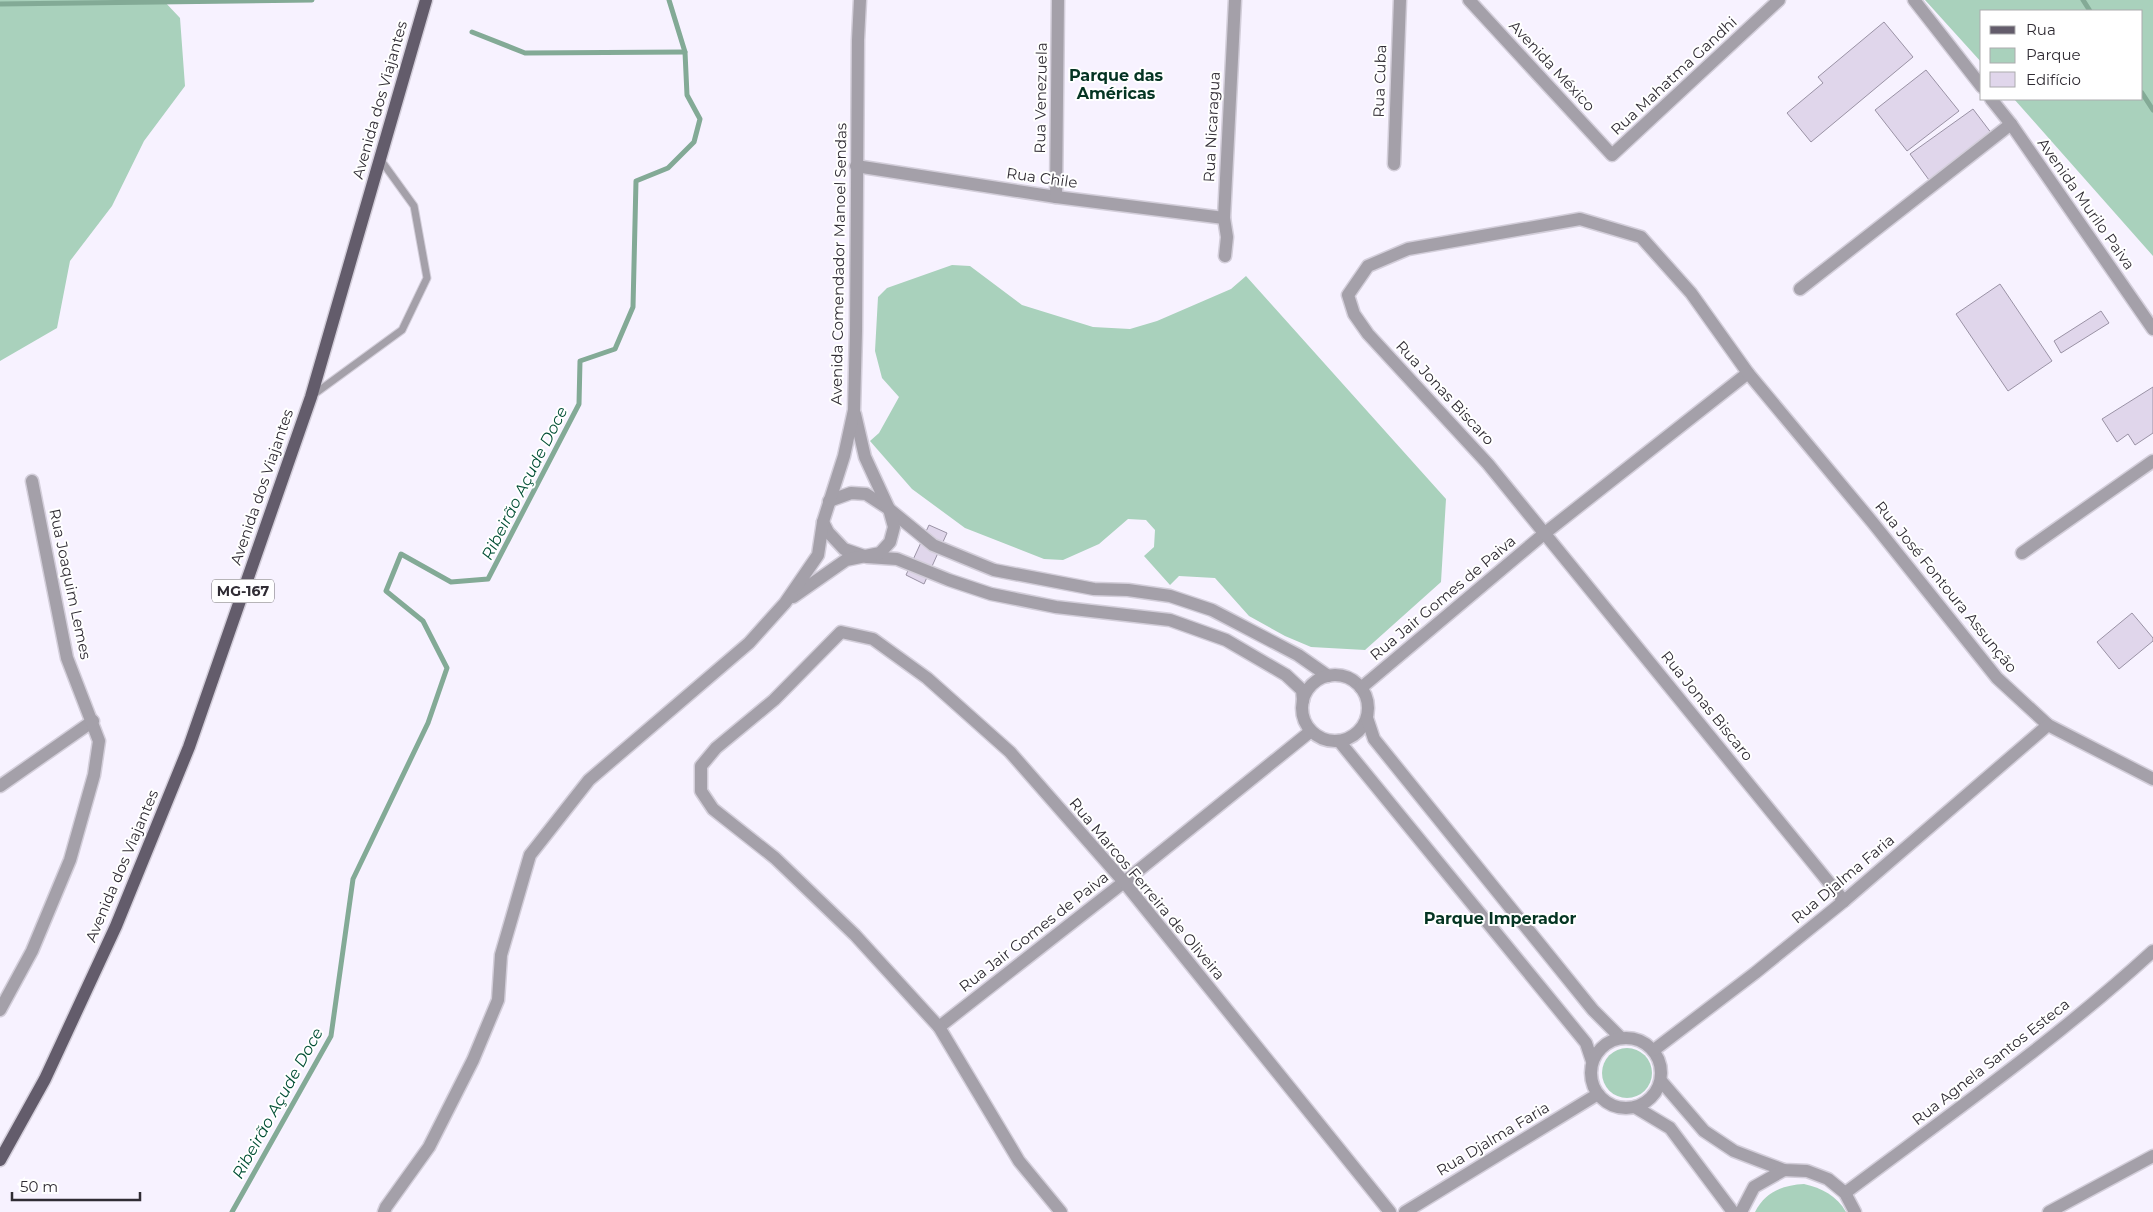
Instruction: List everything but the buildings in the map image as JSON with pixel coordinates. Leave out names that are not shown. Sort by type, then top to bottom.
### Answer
[{"type":"main road","name":"Avenida dos Viajantes","points":[[0,1160],[45,1079],[108,944],[186,756],[311,397],[426,0]]},
{"type":"street","name":"Avenida Comendador Manoel Sendas","points":[[384,1212],[429,1147],[473,1060],[498,1000],[501,955],[530,855],[589,780],[749,643],[785,603],[818,555],[823,522],[844,456],[854,410],[856,166],[860,0]]},
{"type":"street","name":"Rua Venezuela","points":[[1056,197],[1058,0]]},
{"type":"street","name":"Rua Nicaragua","points":[[1224,256],[1227,238],[1224,218],[1235,0]]},
{"type":"street","name":"Rua Cuba","points":[[1394,164],[1400,0]]},
{"type":"street","name":"Avenida México","points":[[1469,0],[1612,155]]},
{"type":"street","name":"Rua Mahatma Gandhi","points":[[1612,155],[1779,0]]},
{"type":"street","points":[[1914,0],[1980,84]]},
{"type":"street","name":"Avenida Murilo Paiva","points":[[1992,100],[2011,124],[2153,328]]},
{"type":"street","points":[[1800,289],[2011,124]]},
{"type":"street","name":"Rua Chile","points":[[856,166],[1056,197],[1224,218]]},
{"type":"street","name":"Rua Jonas Biscaro","points":[[1748,373],[1691,293],[1642,237],[1580,219],[1408,249],[1368,266],[1348,295],[1354,314],[1368,334],[1488,464],[1844,901]]},
{"type":"street","points":[[1545,533],[1748,373]]},
{"type":"street","name":"Rua José Fontoura Assunção","points":[[1748,373],[1867,516],[1997,678],[2048,725],[2153,779]]},
{"type":"street","points":[[785,603],[846,560],[880,554],[890,542],[894,527],[889,509],[865,457],[854,410]]},
{"type":"street","points":[[2022,553],[2153,461]]},
{"type":"street","name":"Rua Joaquim Lemes","points":[[0,1010],[32,951],[70,860],[94,775],[100,741],[67,658],[32,481]]},
{"type":"street","points":[[829,501],[851,493],[866,494],[889,509],[933,545],[994,570],[1094,589],[1128,590],[1170,596],[1212,610],[1298,655],[1328,676]]},
{"type":"street","points":[[823,522],[828,532],[844,549],[867,557],[897,559],[990,594],[1056,607],[1170,620],[1226,640],[1286,675],[1302,690],[1303,717],[1311,730],[1324,739],[1339,741],[1356,734],[1367,718]]},
{"type":"street","name":"Rua Jair Gomes de Paiva","points":[[1361,688],[1545,533]]},
{"type":"street","name":"Rua Marcos Ferreira de Oliveira","points":[[939,1027],[855,935],[775,858],[713,810],[700,791],[701,766],[716,748],[774,700],[841,632],[873,639],[927,678],[1010,752],[1124,882],[1390,1212]]},
{"type":"street","points":[[1302,701],[1311,684],[1328,676],[1346,677],[1361,688],[1368,702],[1367,718],[1374,739],[1593,1010],[1620,1037]]},
{"type":"street","points":[[0,786],[93,721]]},
{"type":"street","name":"Rua Djalma Faria","points":[[1654,1050],[1755,973],[1844,901],[2048,725]]},
{"type":"street","name":"Rua Jair Gomes de Paiva","points":[[939,1027],[1124,882],[1311,730]]},
{"type":"street","points":[[1339,741],[1586,1043],[1592,1061],[1591,1079],[1598,1094],[1614,1106],[1636,1107],[1670,1128],[1733,1212]]},
{"type":"street","name":"Rua Agnela Santos Esteca","points":[[1845,1194],[2028,1056],[2117,984],[2153,951]]},
{"type":"street","points":[[939,1027],[1019,1162],[1062,1212]]},
{"type":"street","points":[[1592,1061],[1604,1044],[1620,1037],[1636,1038],[1654,1050],[1661,1064],[1661,1081],[1652,1098],[1636,1107]]},
{"type":"street","points":[[1661,1081],[1704,1131],[1734,1151],[1784,1170],[1807,1172],[1828,1179],[1845,1194],[1855,1212]]},
{"type":"street","name":"Rua Djalma Faria","points":[[1405,1212],[1598,1094]]},
{"type":"street","points":[[2049,1212],[2153,1156]]},
{"type":"street","points":[[1741,1212],[1754,1187],[1784,1170]]},
{"type":"lane","points":[[311,397],[402,330],[427,278],[414,206],[380,159]]},
{"type":"green space","points":[[0,0],[163,0],[180,18],[185,86],[144,141],[112,206],[70,261],[57,328],[0,361]]},
{"type":"green space","points":[[1925,0],[2153,0],[2153,256],[2015,100],[2143,100],[2143,10],[1980,10],[1980,61]]},
{"type":"green space","points":[[952,265],[970,266],[1022,305],[1093,327],[1130,329],[1157,321],[1231,289],[1246,276],[1446,499],[1441,582],[1365,650],[1311,647],[1285,636],[1249,616],[1215,578],[1179,576],[1170,585],[1144,556],[1154,547],[1155,530],[1146,520],[1128,519],[1099,544],[1063,560],[1044,559],[965,528],[912,489],[870,441],[879,433],[899,397],[882,378],[875,351],[878,297],[887,288]]},
{"type":"green space","points":[[1627,1048],[1637,1050],[1645,1055],[1650,1063],[1652,1073],[1650,1083],[1645,1091],[1637,1096],[1627,1098],[1617,1096],[1609,1091],[1604,1083],[1602,1073],[1604,1063],[1609,1055],[1617,1050]]},
{"type":"green space","points":[[1804,1184],[1834,1197],[1846,1212],[1755,1212],[1764,1199],[1775,1191],[1789,1186]]},
{"type":"waterway","points":[[0,4],[312,0]]},
{"type":"waterway","name":"Ribeirão Açude Doce","points":[[232,1212],[331,1036],[353,879],[428,723],[447,668],[423,621],[386,591],[401,554],[451,582],[488,579],[579,404],[580,361],[615,349],[633,307],[636,181],[668,168],[694,142],[700,119],[687,95],[685,52],[669,0]]},
{"type":"waterway","points":[[2083,0],[2089,10]]},
{"type":"waterway","points":[[472,32],[525,53],[685,52]]},
{"type":"waterway","points":[[2143,95],[2153,110]]},
{"type":"district","name":"Parque das Américas","points":[[1116,84]]},
{"type":"district","name":"Parque Imperador","points":[[1500,918]]}]
